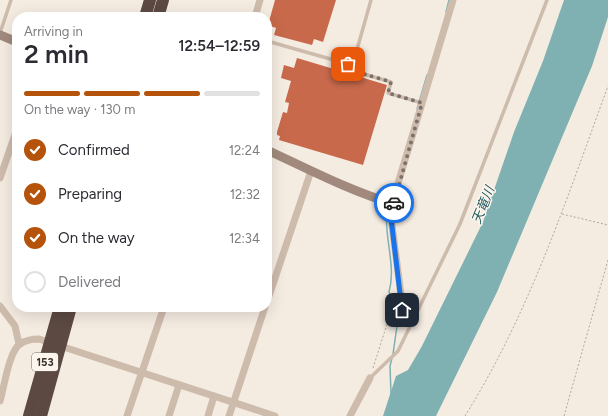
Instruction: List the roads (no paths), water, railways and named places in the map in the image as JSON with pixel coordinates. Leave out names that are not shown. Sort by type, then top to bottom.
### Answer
[{"type":"highway","points":[[146,12],[150,0]]},
{"type":"highway","points":[[159,12],[163,0]]},
{"type":"highway","name":"153","points":[[41,416],[55,344],[59,312]]},
{"type":"highway","name":"153","points":[[29,416],[55,344],[69,312]]},
{"type":"street","points":[[256,12],[260,0]]},
{"type":"street","points":[[402,310],[390,203],[396,190],[419,102],[453,0]]},
{"type":"street","points":[[0,34],[12,40]]},
{"type":"street","points":[[0,178],[12,143]]},
{"type":"street","points":[[272,152],[311,171],[390,203]]},
{"type":"street","points":[[272,287],[311,171]]},
{"type":"street","points":[[0,306],[15,326],[19,344]]},
{"type":"street","points":[[127,416],[162,312]]},
{"type":"street","points":[[229,416],[263,312]]},
{"type":"street","points":[[1,397],[12,356],[19,344],[34,339],[55,344],[275,416]]},
{"type":"street","points":[[350,416],[370,378]]},
{"type":"street","points":[[169,416],[179,385]]},
{"type":"street","points":[[208,416],[214,396]]},
{"type":"lane","points":[[0,34],[11,0]]},
{"type":"lane","points":[[371,0],[356,53],[350,56],[348,64],[350,70],[391,82],[388,93],[419,102]]},
{"type":"lane","points":[[370,378],[397,352],[460,224],[547,0]]},
{"type":"lane","points":[[272,43],[348,64]]},
{"type":"water","points":[[564,0],[608,0],[608,17],[592,66],[497,292],[436,416],[383,416],[396,376],[408,370],[422,346],[483,222],[514,132],[543,61]]},
{"type":"waterway","points":[[446,12],[449,0]]},
{"type":"waterway","points":[[417,109],[427,75]]},
{"type":"waterway","points":[[389,199],[393,188]]},
{"type":"waterway","points":[[388,205],[387,227],[391,260],[391,281],[389,292],[396,309]]},
{"type":"waterway","points":[[393,354],[398,319]]},
{"type":"waterway","points":[[391,394],[390,366],[392,358]]},
{"type":"water label","name":"天竜川","points":[[483,205]]}]
